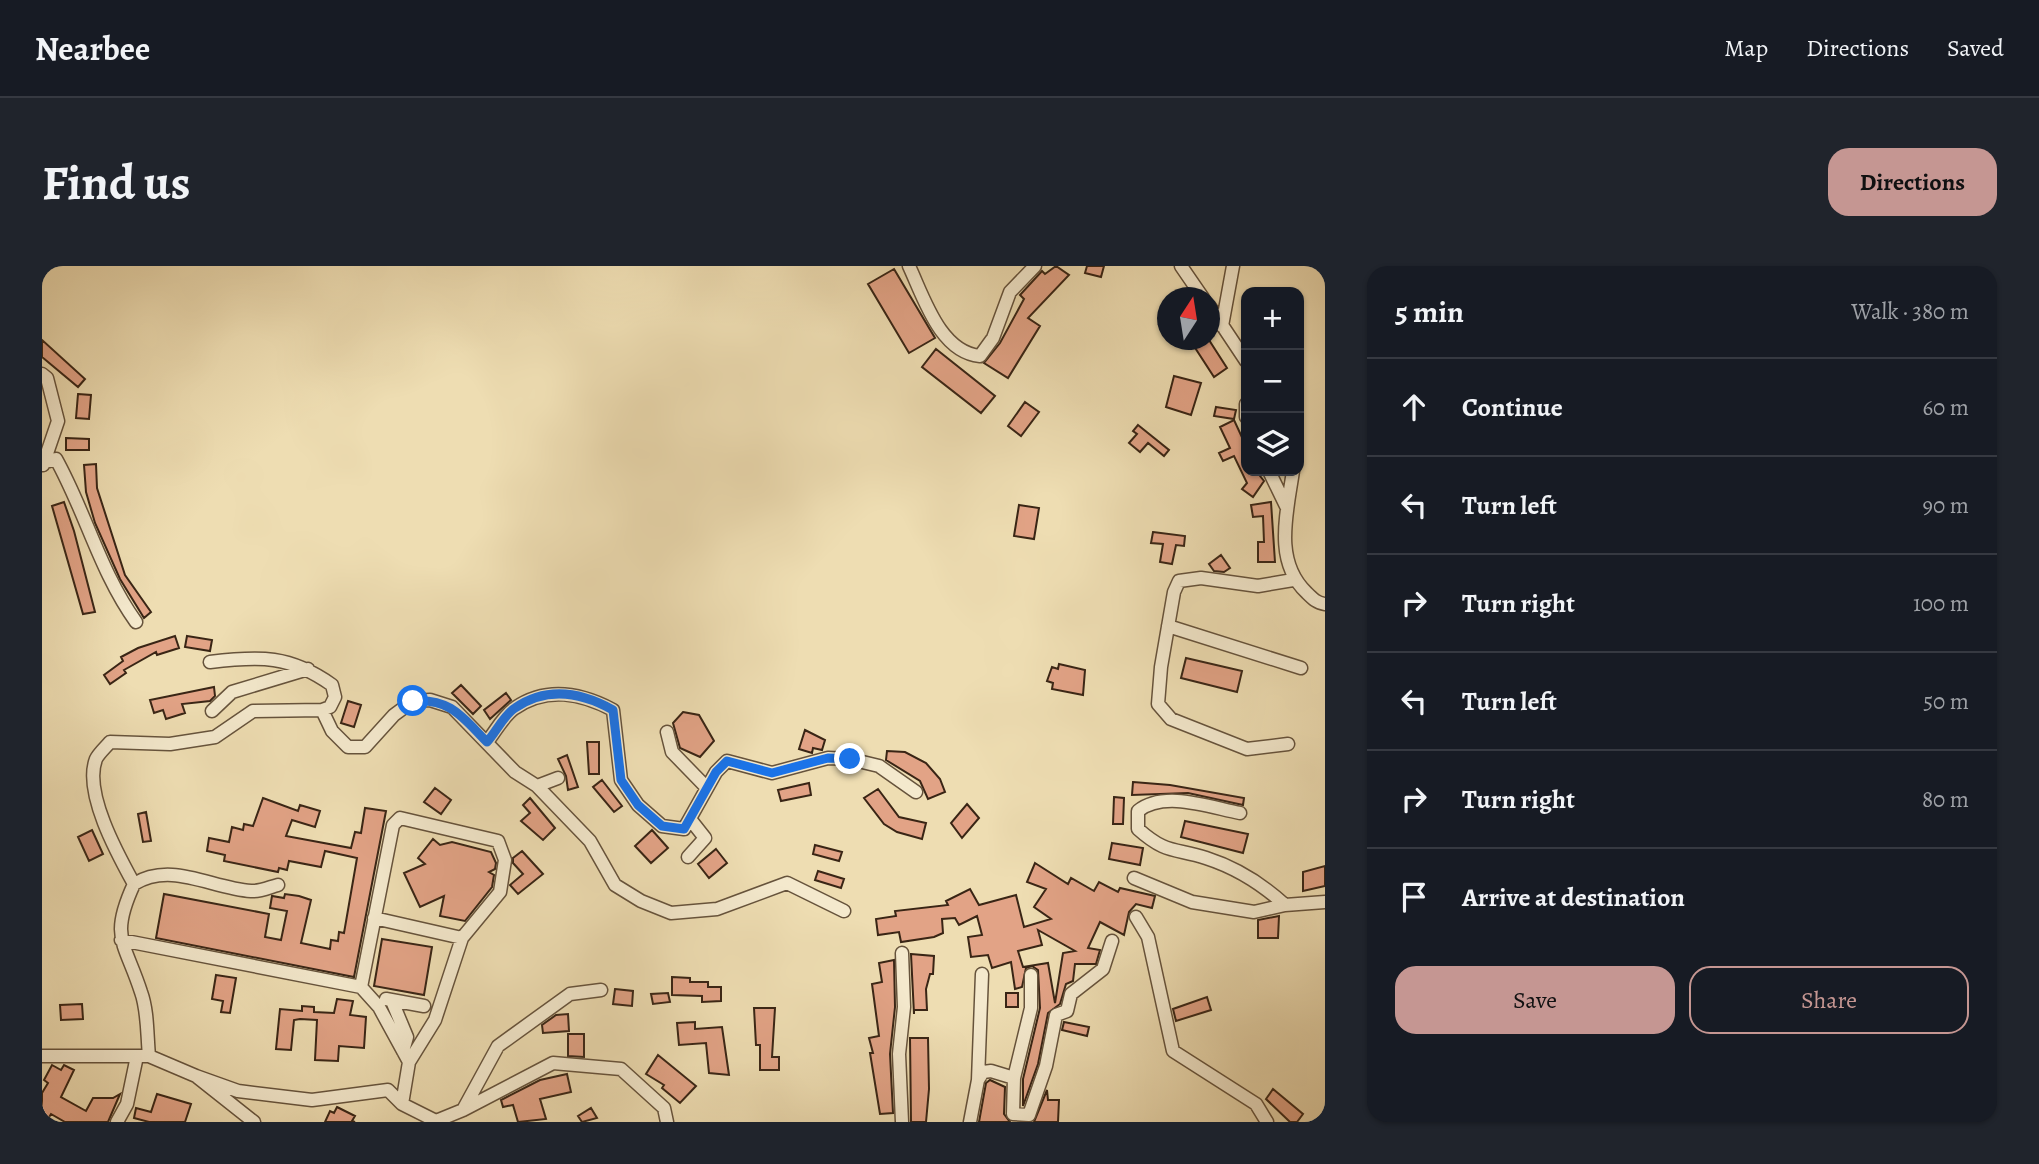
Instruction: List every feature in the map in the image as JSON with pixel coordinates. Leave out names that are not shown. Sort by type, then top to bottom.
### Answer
[{"type":"street","points":[[909,266],[947,339],[965,355],[980,356],[993,338],[1010,292],[1035,266]]},
{"type":"street","points":[[1181,266],[1195,287]]},
{"type":"street","points":[[1222,326],[1233,266]]},
{"type":"street","points":[[1220,323],[1241,354]]},
{"type":"street","points":[[42,374],[47,378],[58,421],[43,463]]},
{"type":"street","points":[[43,463],[56,459],[66,476],[116,594],[136,622]]},
{"type":"street","points":[[1271,476],[1287,509]]},
{"type":"street","points":[[1292,476],[1284,554],[1293,580],[1318,603],[1325,604]]},
{"type":"street","points":[[1288,744],[1247,749],[1171,719],[1158,704],[1168,626],[1174,592],[1179,581],[1201,578],[1258,586],[1293,580]]},
{"type":"street","points":[[1168,626],[1301,668]]},
{"type":"street","points":[[134,884],[106,825],[92,784],[96,759],[110,742],[170,744],[215,737],[253,711],[322,710],[330,707],[335,697],[332,685],[308,669],[278,659],[248,657],[211,662]]},
{"type":"street","points":[[212,711],[232,692],[308,669]]},
{"type":"street","points":[[487,742],[513,709],[541,695],[587,695],[613,710],[621,780],[638,805],[662,826],[684,829],[716,772],[727,761],[772,773],[828,758],[850,759],[879,766],[916,793]]},
{"type":"street","points":[[322,710],[332,731],[348,747],[365,747],[394,715],[413,701],[430,700],[452,707],[515,772],[537,786],[590,841],[615,886],[671,913],[717,909],[787,883],[844,911]]},
{"type":"street","points":[[667,732],[673,752],[707,788]]},
{"type":"street","points":[[537,786],[558,778]]},
{"type":"street","points":[[1240,813],[1179,802],[1149,802],[1138,811],[1138,829],[1157,847],[1206,858],[1238,870],[1262,884],[1285,905]]},
{"type":"street","points":[[360,986],[393,825],[400,818],[498,841],[505,860],[500,892],[462,938],[435,1020],[406,1056]]},
{"type":"street","points":[[688,857],[705,838],[690,819]]},
{"type":"street","points":[[117,1122],[127,1104],[143,1056],[142,993],[121,940],[121,913],[134,884],[150,874],[183,876],[253,892],[278,885]]},
{"type":"street","points":[[1134,878],[1192,902],[1254,912],[1285,905],[1325,902]]},
{"type":"street","points":[[1136,917],[1148,937],[1173,1051],[1256,1104],[1266,1122]]},
{"type":"street","points":[[374,918],[462,938]]},
{"type":"street","points":[[121,940],[360,986],[379,1007],[406,1056]]},
{"type":"street","points":[[1031,975],[1031,1009],[1014,1078],[1013,1114],[1029,1115],[1046,1066],[1056,1015],[1067,1011],[1071,994],[1103,969],[1112,941]]},
{"type":"street","points":[[902,953],[904,1007],[899,1054],[902,1122]]},
{"type":"street","points":[[970,1122],[978,1080],[982,974]]},
{"type":"street","points":[[463,1111],[498,1046],[570,994],[601,990]]},
{"type":"street","points":[[402,1104],[407,1037],[387,1000],[424,1006]]},
{"type":"street","points":[[42,1056],[143,1056],[237,1091],[312,1100],[388,1090],[402,1104],[436,1121],[463,1111],[553,1063],[621,1069],[664,1108],[667,1122]]},
{"type":"street","points":[[978,1080],[983,1072],[992,1071],[1014,1078]]},
{"type":"street","points":[[196,1076],[254,1122]]},
{"type":"building","points":[[1056,266],[1069,275],[1028,318],[1040,326],[1008,378],[984,363],[1000,343],[1024,299],[1020,295],[1042,271],[1045,274]]},
{"type":"building","points":[[1087,266],[1104,266],[1101,277],[1085,273]]},
{"type":"building","points":[[894,269],[935,338],[909,353],[868,284]]},
{"type":"building","points":[[42,340],[85,379],[78,387],[42,357]]},
{"type":"building","points":[[936,349],[995,396],[981,413],[922,367]]},
{"type":"building","points":[[1196,350],[1215,350],[1227,368],[1214,377]]},
{"type":"building","points":[[1174,376],[1201,383],[1191,415],[1166,407]]},
{"type":"building","points":[[78,394],[91,395],[89,419],[76,418]]},
{"type":"building","points":[[1025,402],[1039,412],[1021,436],[1008,426]]},
{"type":"building","points":[[1216,407],[1236,410],[1234,419],[1214,416]]},
{"type":"building","points":[[1234,420],[1241,435],[1241,471],[1234,456],[1223,461],[1219,453],[1230,448],[1220,427]]},
{"type":"building","points":[[1138,425],[1169,450],[1164,456],[1148,443],[1140,452],[1129,443],[1137,434],[1133,431]]},
{"type":"building","points":[[66,438],[89,439],[89,450],[66,450]]},
{"type":"building","points":[[96,464],[97,488],[125,575],[151,612],[144,618],[120,579],[95,523],[86,492],[84,465]]},
{"type":"building","points":[[1244,476],[1260,476],[1264,481],[1253,497],[1242,489],[1247,483]]},
{"type":"building","points":[[64,502],[95,612],[83,614],[52,506]]},
{"type":"building","points":[[1271,502],[1275,562],[1258,562],[1258,542],[1264,542],[1263,516],[1253,517],[1251,505]]},
{"type":"building","points":[[1019,505],[1039,508],[1034,539],[1014,536]]},
{"type":"building","points":[[1153,532],[1185,536],[1184,546],[1176,545],[1172,564],[1160,562],[1163,544],[1151,543]]},
{"type":"building","points":[[1221,555],[1230,568],[1224,572],[1214,571],[1209,564]]},
{"type":"building","points":[[175,636],[179,648],[157,655],[156,652],[124,670],[126,673],[110,684],[104,675],[123,661],[121,657],[138,648]]},
{"type":"building","points":[[187,636],[212,640],[210,651],[185,647]]},
{"type":"building","points":[[1186,658],[1242,671],[1237,692],[1181,678]]},
{"type":"building","points":[[1059,664],[1085,670],[1083,695],[1052,689],[1053,683],[1047,681],[1052,667],[1058,669]]},
{"type":"building","points":[[461,685],[481,706],[473,714],[452,693]]},
{"type":"building","points":[[214,687],[215,696],[210,701],[182,704],[185,713],[166,719],[163,710],[154,713],[150,700]]},
{"type":"building","points":[[506,693],[511,700],[490,719],[484,710]]},
{"type":"building","points":[[348,701],[361,705],[354,727],[341,723]]},
{"type":"building","points":[[683,712],[699,715],[714,741],[700,757],[680,748],[673,723]]},
{"type":"building","points":[[805,730],[825,740],[822,750],[813,748],[812,753],[799,749]]},
{"type":"building","points":[[587,742],[599,742],[599,774],[589,774]]},
{"type":"building","points":[[887,751],[905,752],[926,763],[940,779],[945,792],[928,799],[920,781],[886,760]]},
{"type":"building","points":[[567,755],[578,787],[568,790],[566,776],[558,759]]},
{"type":"building","points":[[602,780],[622,806],[614,812],[593,787]]},
{"type":"building","points":[[1133,782],[1170,785],[1244,798],[1243,805],[1188,793],[1132,795]]},
{"type":"building","points":[[809,783],[811,795],[781,801],[778,790]]},
{"type":"building","points":[[435,788],[451,800],[441,814],[424,802]]},
{"type":"building","points":[[878,789],[899,817],[926,823],[922,839],[897,832],[884,824],[864,798]]},
{"type":"building","points":[[1114,797],[1124,798],[1123,824],[1113,824]]},
{"type":"building","points":[[263,798],[298,811],[300,805],[320,811],[315,827],[292,820],[286,836],[351,848],[355,832],[361,833],[365,808],[386,811],[354,977],[156,938],[164,894],[269,914],[265,937],[281,940],[287,911],[270,908],[272,896],[284,898],[285,894],[311,900],[301,943],[330,949],[331,940],[338,941],[339,932],[344,933],[357,858],[325,851],[321,867],[289,861],[287,870],[279,868],[278,872],[224,861],[225,855],[207,851],[209,838],[229,842],[232,827],[243,830],[244,824],[253,826]]},
{"type":"building","points":[[530,798],[555,828],[543,840],[521,821],[530,813],[523,805]]},
{"type":"building","points":[[967,804],[979,818],[962,838],[951,823]]},
{"type":"building","points":[[146,812],[151,841],[143,842],[138,814]]},
{"type":"building","points":[[1185,821],[1248,834],[1243,853],[1181,837]]},
{"type":"building","points":[[92,830],[103,854],[89,861],[78,837]]},
{"type":"building","points":[[652,830],[668,848],[651,863],[635,846]]},
{"type":"building","points":[[433,839],[440,845],[452,842],[491,852],[496,863],[495,869],[489,872],[494,875],[492,887],[465,921],[440,916],[444,896],[420,907],[404,873],[425,864],[418,858]]},
{"type":"building","points":[[1112,843],[1143,848],[1140,865],[1109,859]]},
{"type":"building","points":[[815,845],[842,852],[839,861],[813,854]]},
{"type":"building","points":[[716,849],[727,863],[709,878],[698,864]]},
{"type":"building","points":[[522,851],[543,874],[518,894],[510,885],[523,874],[513,863],[513,858]]},
{"type":"building","points":[[1035,863],[1068,884],[1071,878],[1094,891],[1099,882],[1118,892],[1120,888],[1155,896],[1152,908],[1136,904],[1129,912],[1124,935],[1100,922],[1088,948],[1100,950],[1096,964],[1075,964],[1073,981],[1066,984],[1060,1004],[1048,1013],[1038,1064],[1023,1106],[1023,1079],[1040,1008],[1038,970],[1032,966],[1026,968],[1022,987],[1015,989],[1011,962],[992,968],[988,955],[971,957],[968,937],[982,935],[977,916],[959,925],[955,918],[942,919],[943,933],[901,942],[899,932],[878,935],[876,919],[896,916],[895,911],[948,905],[946,901],[970,889],[979,905],[1016,895],[1024,927],[1051,919],[1034,907],[1046,889],[1027,882]],"holes":[[[1038,930],[1075,951],[1063,953],[1055,1003],[1048,963],[1023,967],[1018,951],[1042,945]]]},
{"type":"building","points":[[1325,866],[1325,886],[1303,891],[1303,872]]},
{"type":"building","points":[[818,871],[844,879],[841,888],[815,880]]},
{"type":"building","points":[[1279,916],[1278,938],[1258,938],[1258,920]]},
{"type":"building","points":[[382,939],[432,947],[424,995],[374,986]]},
{"type":"building","points":[[911,954],[934,956],[933,974],[930,974],[926,989],[927,1010],[914,1010],[914,1014]]},
{"type":"building","points":[[894,960],[895,1007],[890,1054],[893,1113],[880,1114],[869,1038],[879,1036],[872,984],[882,982],[879,963]]},
{"type":"building","points":[[216,975],[236,978],[230,1013],[221,1012],[223,1001],[212,999]]},
{"type":"building","points":[[672,977],[690,978],[690,982],[708,982],[708,987],[721,987],[721,1001],[702,1002],[702,996],[672,995]]},
{"type":"building","points":[[615,989],[633,991],[632,1006],[613,1004]]},
{"type":"building","points":[[668,993],[670,1002],[653,1004],[651,994]]},
{"type":"building","points":[[1006,993],[1018,993],[1018,1007],[1006,1007]]},
{"type":"building","points":[[1207,997],[1211,1010],[1176,1021],[1173,1009]]},
{"type":"building","points":[[337,999],[353,1001],[350,1015],[366,1017],[364,1048],[339,1046],[338,1061],[315,1060],[317,1020],[300,1019],[294,1020],[291,1050],[276,1049],[280,1009],[302,1011],[302,1006],[314,1007],[314,1012],[334,1013]]},
{"type":"building","points":[[82,1004],[83,1019],[61,1020],[60,1005]]},
{"type":"building","points":[[754,1008],[775,1008],[772,1057],[779,1057],[779,1070],[760,1070],[760,1045],[756,1045]]},
{"type":"building","points":[[568,1014],[569,1031],[543,1033],[542,1025],[556,1015]]},
{"type":"building","points":[[695,1022],[695,1029],[722,1027],[729,1075],[709,1073],[706,1043],[679,1045],[677,1023]]},
{"type":"building","points":[[1064,1022],[1089,1027],[1087,1036],[1062,1030]]},
{"type":"building","points":[[568,1034],[584,1034],[584,1057],[568,1056]]},
{"type":"building","points":[[910,1038],[928,1038],[929,1089],[926,1122],[911,1122]]},
{"type":"building","points":[[658,1055],[696,1086],[680,1103],[662,1088],[664,1085],[646,1074]]},
{"type":"building","points":[[52,1065],[61,1070],[64,1065],[74,1070],[61,1097],[86,1111],[93,1098],[113,1098],[120,1094],[108,1122],[65,1122],[51,1114],[46,1122],[42,1122],[42,1093],[48,1083],[44,1080]]},
{"type":"building","points":[[567,1074],[571,1092],[540,1099],[546,1119],[518,1122],[513,1105],[503,1107],[501,1100],[540,1080]]},
{"type":"building","points":[[990,1080],[1005,1087],[1004,1114],[1010,1122],[979,1122],[986,1083]]},
{"type":"building","points":[[1273,1089],[1303,1114],[1297,1122],[1290,1122],[1266,1099]]},
{"type":"building","points":[[1047,1090],[1048,1100],[1059,1100],[1058,1122],[1034,1122]]},
{"type":"building","points":[[157,1094],[191,1104],[185,1122],[149,1122],[134,1118],[136,1108],[151,1112]]},
{"type":"building","points":[[337,1107],[355,1116],[352,1121],[355,1122],[325,1122],[330,1111],[334,1113]]},
{"type":"building","points":[[591,1108],[597,1118],[582,1122],[578,1116]]},
{"type":"route","points":[[413,701],[430,700],[452,707],[487,742],[513,709],[541,695],[587,695],[613,710],[621,780],[638,805],[662,826],[684,829],[716,772],[727,761],[772,773],[828,758],[850,759]]}]
